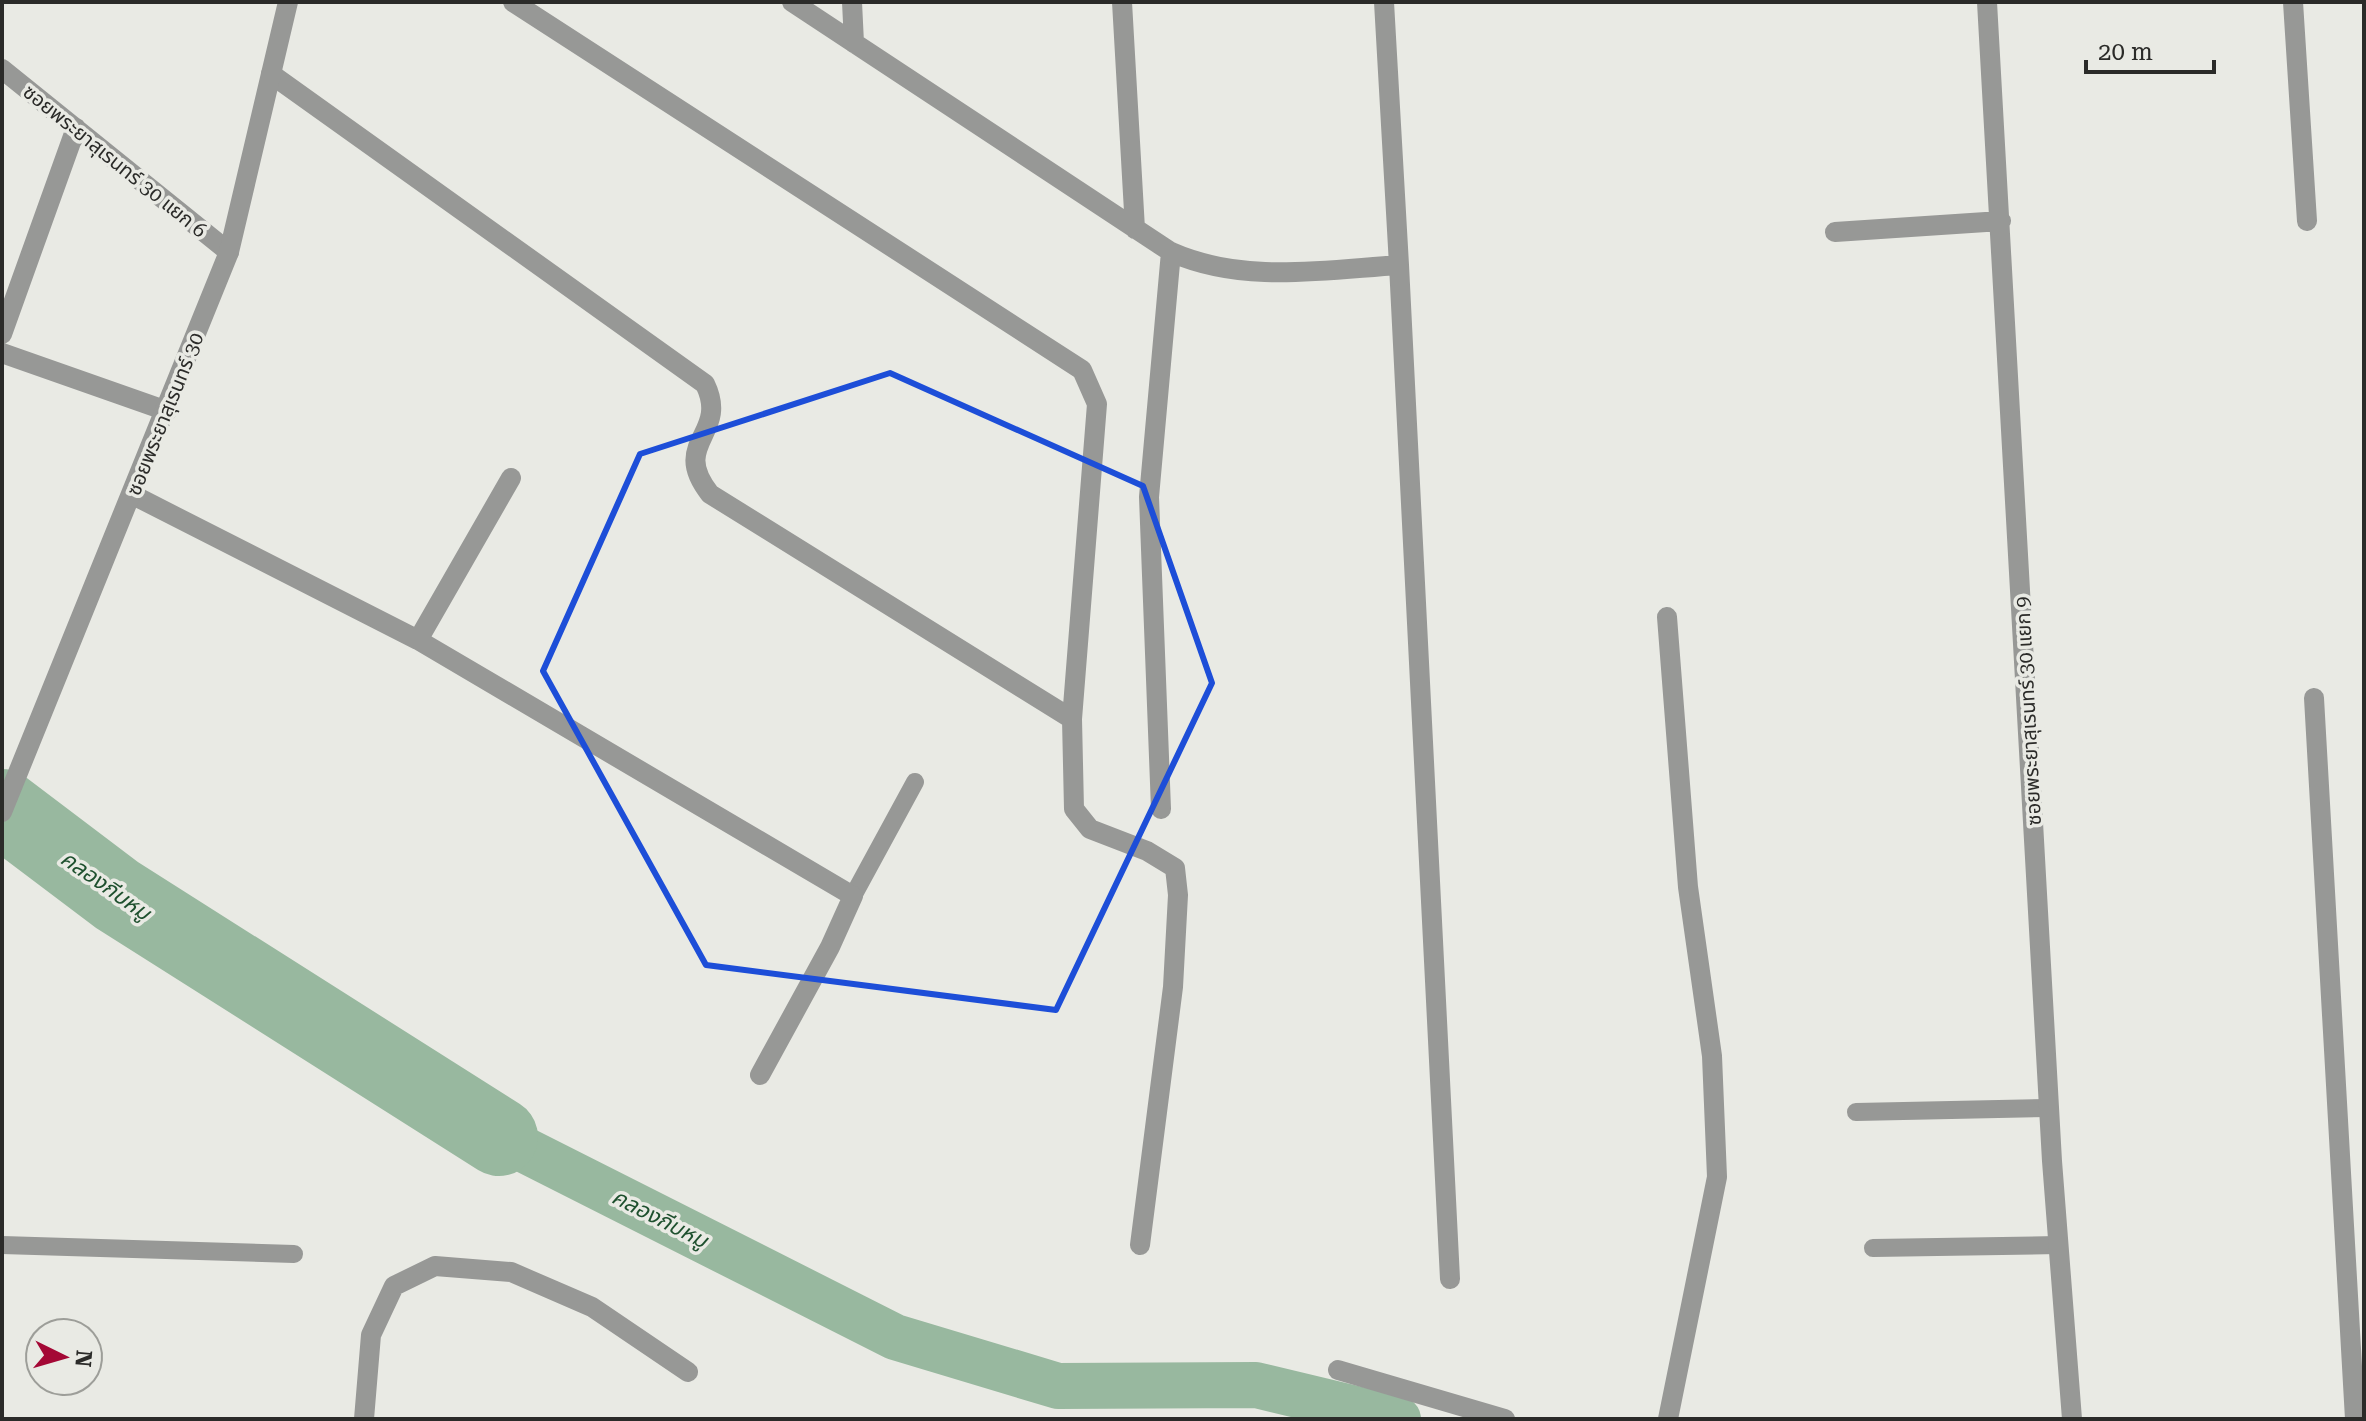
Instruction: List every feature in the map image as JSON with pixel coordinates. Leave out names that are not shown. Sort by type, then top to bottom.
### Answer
[{"type":"street","name":"ซอยพระยาสุเรนทร์ 30","points":[[2,812],[229,252],[288,2]]},
{"type":"street","points":[[513,2],[1082,370],[1097,404],[1072,719],[1074,809],[1090,829],[1147,851],[1175,868],[1178,895],[1173,987],[1140,1245]]},
{"type":"street","points":[[792,2],[1171,252],[1202,265],[1270,274],[1399,265]]},
{"type":"street","points":[[852,2],[854,43]]},
{"type":"street","points":[[1122,2],[1135,229]]},
{"type":"street","points":[[1384,2],[1450,1279]]},
{"type":"street","name":"ซอยพระยาสุเรนทร์ 30 แยก 9","points":[[1987,2],[2049,1108],[2072,1419]]},
{"type":"street","points":[[2293,2],[2307,221]]},
{"type":"street","name":"ซอยพระยาสุเรนทร์ 30 แยก 6","points":[[2,69],[229,252]]},
{"type":"street","points":[[271,74],[705,384],[713,400],[710,421],[692,461],[697,478],[710,494],[1072,719]]},
{"type":"street","points":[[2,334],[76,128]]},
{"type":"street","points":[[1835,232],[2001,221]]},
{"type":"street","points":[[1161,809],[1149,497],[1171,252]]},
{"type":"street","points":[[2,353],[167,411]]},
{"type":"street","points":[[418,640],[511,478]]},
{"type":"street","points":[[133,495],[418,640],[853,896],[830,947],[760,1075]]},
{"type":"street","points":[[1667,617],[1688,887],[1712,1056],[1717,1177],[1697,1288],[1668,1419]]},
{"type":"street","points":[[2314,698],[2355,1419]]},
{"type":"street","points":[[364,1419],[371,1335],[394,1286],[435,1266],[511,1272],[592,1307],[688,1372]]},
{"type":"street","points":[[1338,1370],[1505,1419]]},
{"type":"lane","points":[[853,896],[915,782]]},
{"type":"lane","points":[[1856,1112],[2049,1108]]},
{"type":"lane","points":[[2,1245],[294,1254]]},
{"type":"lane","points":[[1873,1248],[2058,1245]]},
{"type":"highlighted area","points":[[890,373],[1143,486],[1212,683],[1056,1010],[706,965],[543,671],[640,454]]},
{"type":"waterway","name":"คลองกีบหมู","points":[[2,808],[117,895],[499,1137]]},
{"type":"waterway","name":"คลองกีบหมู","points":[[499,1137],[895,1337],[1058,1386],[1256,1385],[1398,1419]]}]
